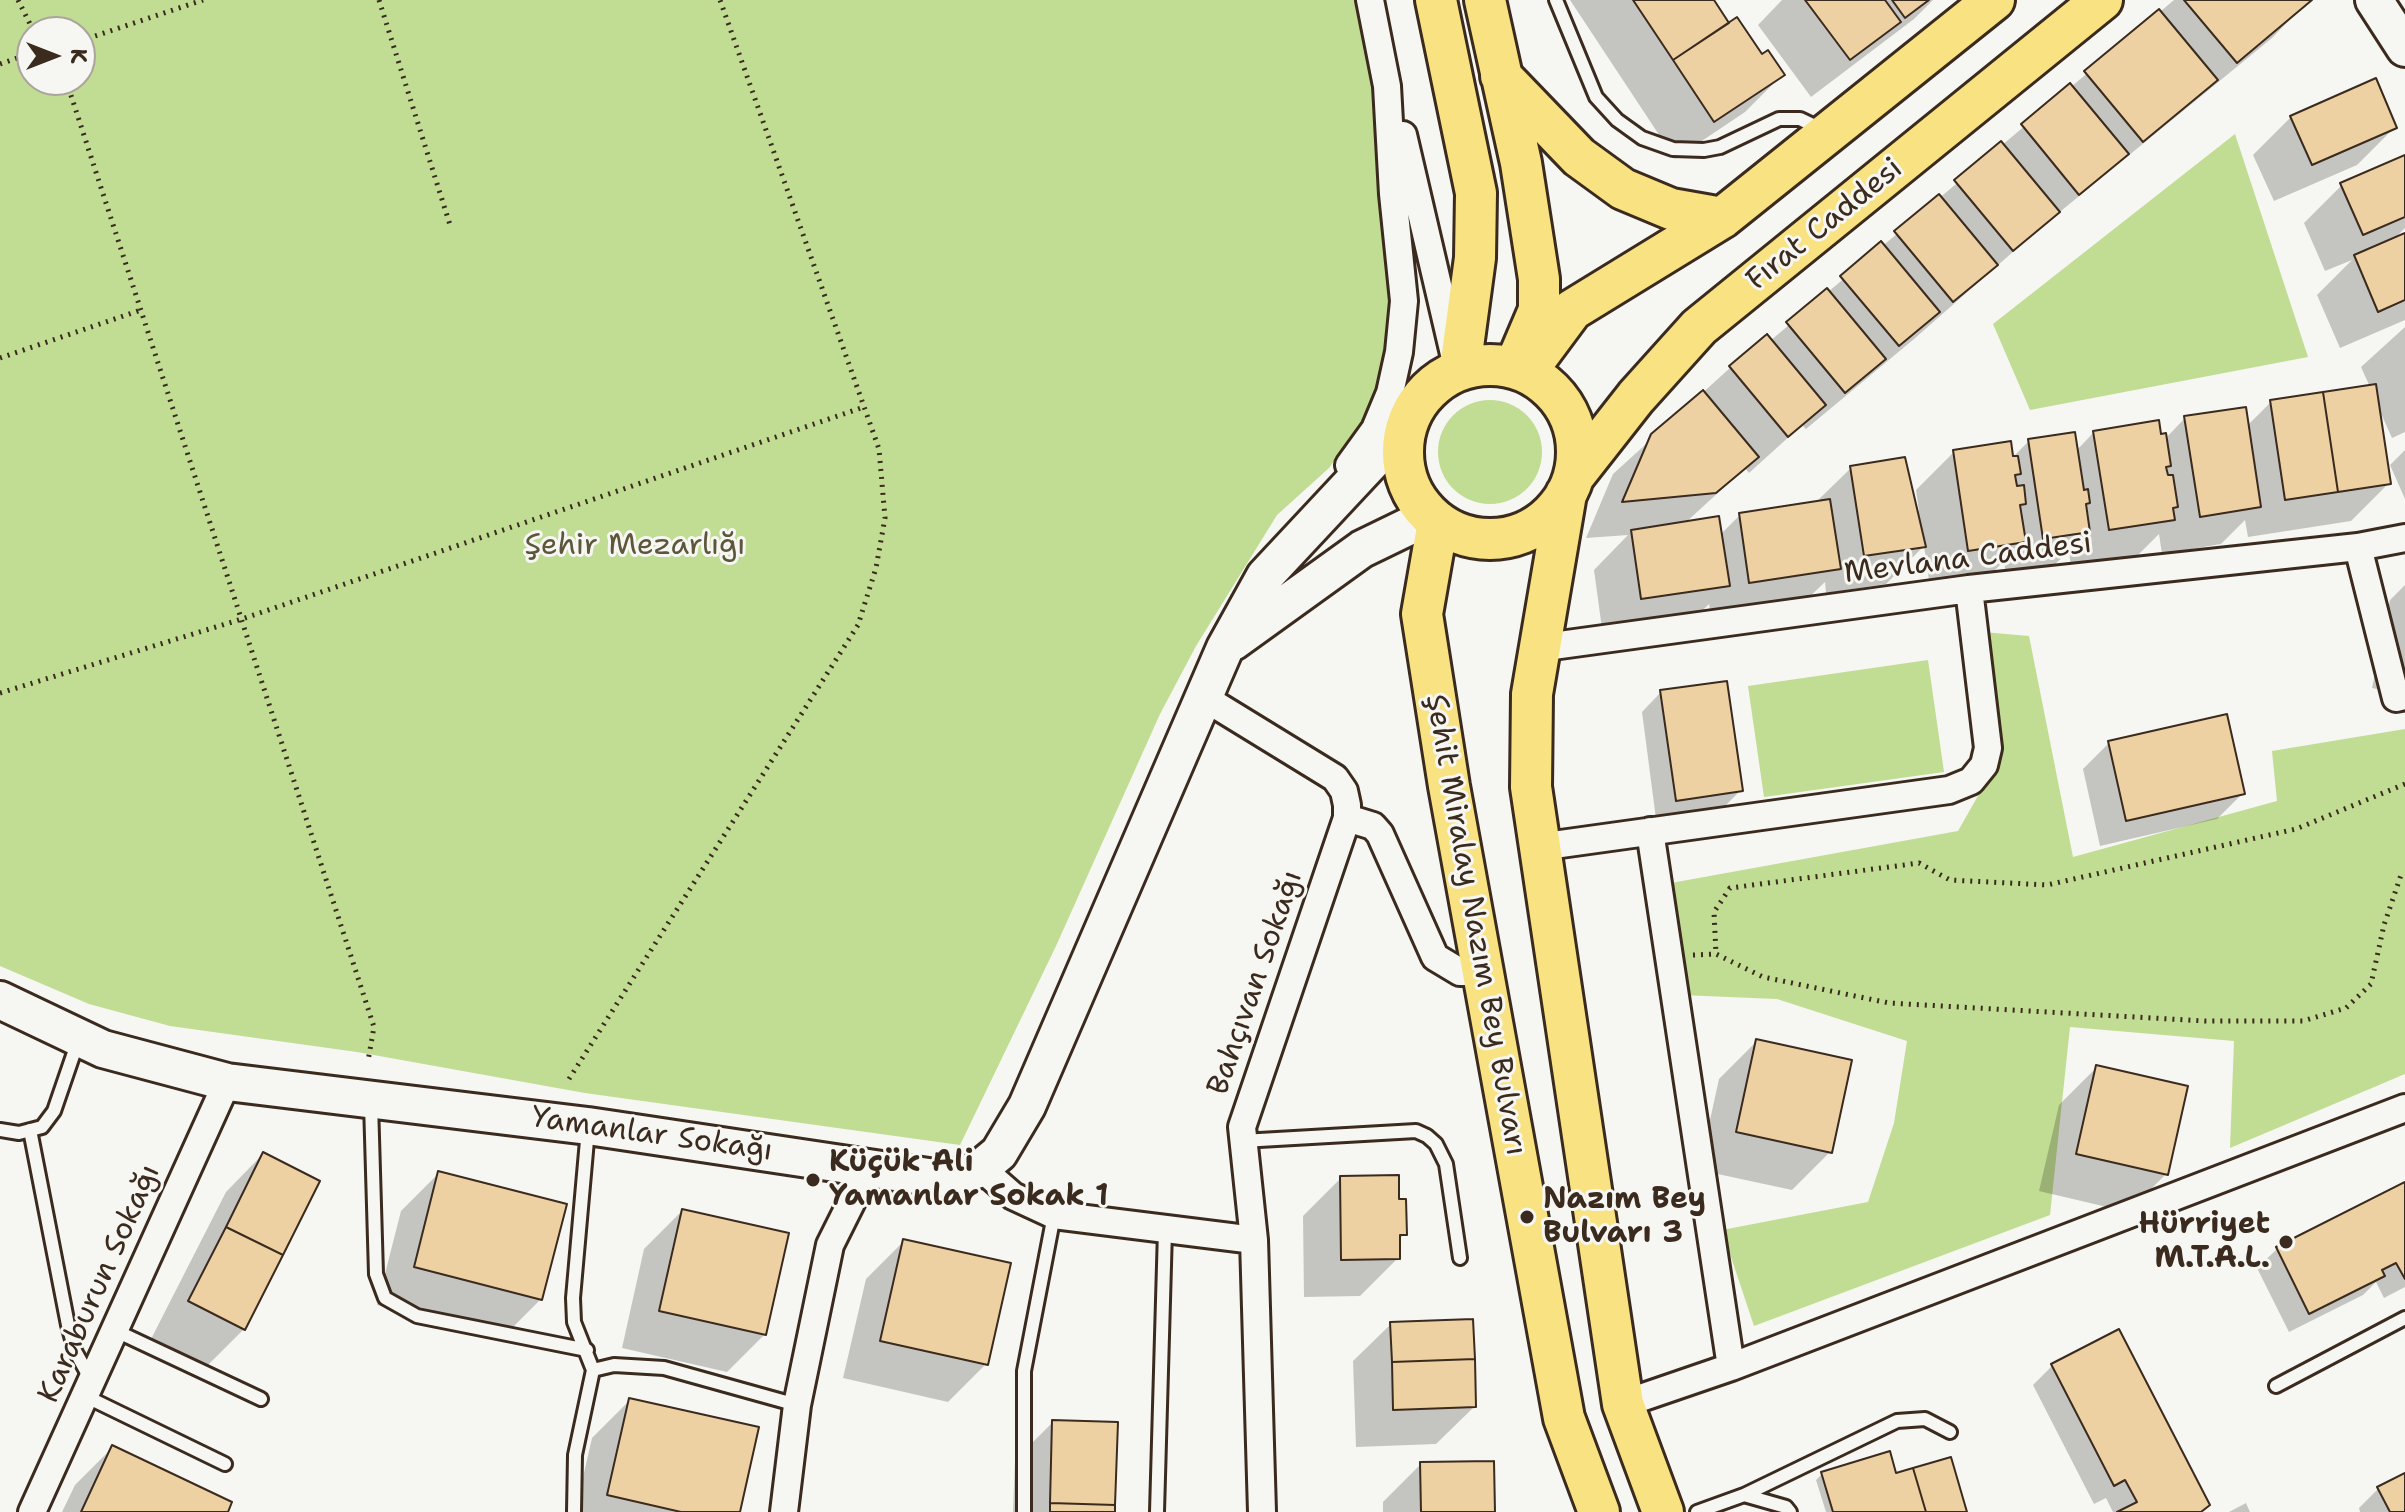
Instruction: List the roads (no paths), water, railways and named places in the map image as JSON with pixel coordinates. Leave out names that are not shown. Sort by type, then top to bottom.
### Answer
[{"type":"main road","points":[[1436,0],[1476,193],[1478,228],[1459,370]]},
{"type":"main road","points":[[1485,0],[1521,163],[1540,295],[1539,310],[1520,370]]},
{"type":"main road","points":[[1520,370],[1572,310],[1722,218],[1994,0]]},
{"type":"main road","name":"Fırat Caddesi","points":[[1570,485],[1636,397],[1699,327],[2102,0]]},
{"type":"main road","points":[[1501,76],[1579,157],[1623,189],[1671,209],[1722,218]]},
{"type":"main road","points":[[1570,485],[1544,520],[1514,536],[1491,539],[1469,537],[1434,519],[1417,501],[1405,473],[1402,454],[1407,424],[1423,395],[1459,370],[1481,364],[1520,370],[1549,387],[1571,421],[1577,448],[1570,485],[1538,648],[1529,737],[1539,847],[1623,1404],[1663,1512]]},
{"type":"main road","name":"Şehit Miralay Nazım Bey Bulvarı","points":[[1434,519],[1422,614],[1564,1418],[1599,1512]]},
{"type":"street","points":[[1336,499],[1346,469],[1375,429],[1385,408],[1399,352],[1404,277],[1393,194],[1387,86],[1370,0]]},
{"type":"street","points":[[2374,0],[2405,48]]},
{"type":"street","points":[[1387,86],[1395,101],[1459,370]]},
{"type":"street","points":[[1254,1240],[1054,1215],[1013,1196],[981,1168],[999,1153],[1027,1106],[1225,648],[1265,576],[1407,424]]},
{"type":"street","points":[[1225,648],[1362,549],[1434,519]]},
{"type":"street","name":"Mevlana Caddesi","points":[[1538,648],[1969,589],[2358,547],[2405,538]]},
{"type":"street","points":[[2358,547],[2396,698],[2405,696]]},
{"type":"street","points":[[1539,847],[1949,790],[1971,781],[1984,765],[1988,748],[1969,589]]},
{"type":"street","points":[[1203,697],[1335,778],[1344,791],[1347,818],[1373,826],[1380,834],[1435,957],[1460,972],[1483,972]]},
{"type":"street","name":"Bahçıvan Sokağı","points":[[1262,1512],[1254,1240],[1242,1141],[1244,1114],[1347,818]]},
{"type":"street","points":[[1650,831],[1731,1367]]},
{"type":"street","name":"Yamanlar Sokağı","points":[[0,1000],[103,1049],[227,1082],[588,1126],[935,1178],[958,1177],[981,1168]]},
{"type":"street","name":"Karaburun Sokağı","points":[[32,1512],[227,1082]]},
{"type":"street","points":[[1623,1404],[1731,1367],[2405,1108]]},
{"type":"street","points":[[784,1512],[797,1405],[830,1245],[869,1167]]},
{"type":"lane","points":[[1556,0],[1596,97],[1617,120],[1642,138],[1673,149],[1704,150],[1720,147],[1768,123],[1791,118],[1809,122],[1828,133]]},
{"type":"lane","points":[[0,1130],[19,1133],[42,1127],[54,1111],[80,1038]]},
{"type":"lane","points":[[371,1100],[376,1274],[385,1298],[417,1316],[587,1350]]},
{"type":"lane","points":[[574,1512],[575,1455],[593,1370],[574,1322],[573,1298],[588,1126]]},
{"type":"lane","points":[[30,1130],[68,1325],[88,1388],[225,1464]]},
{"type":"lane","points":[[1242,1141],[1416,1131],[1427,1136],[1443,1153],[1446,1164],[1460,1258]]},
{"type":"lane","points":[[1024,1512],[1024,1371],[1054,1215]]},
{"type":"lane","points":[[1157,1512],[1165,1230]]},
{"type":"lane","points":[[2276,1386],[2405,1318]]},
{"type":"lane","points":[[114,1330],[261,1399]]},
{"type":"lane","points":[[593,1370],[614,1365],[664,1368],[797,1405]]},
{"type":"lane","points":[[1697,1512],[1744,1495],[1897,1421],[1925,1419],[1950,1432]]},
{"type":"lane","points":[[1744,1495],[1786,1507],[1790,1512]]},
{"type":"place","name":"Küçük Ali Yamanlar Sokak 1","points":[[813,1180]]},
{"type":"place","name":"Nazım Bey Bulvarı 3","points":[[1527,1217]]},
{"type":"place","name":"Hürriyet M.T.A.L.","points":[[2286,1242]]},
{"type":"park label","name":"Şehir Mezarlığı","points":[[635,546]]}]
